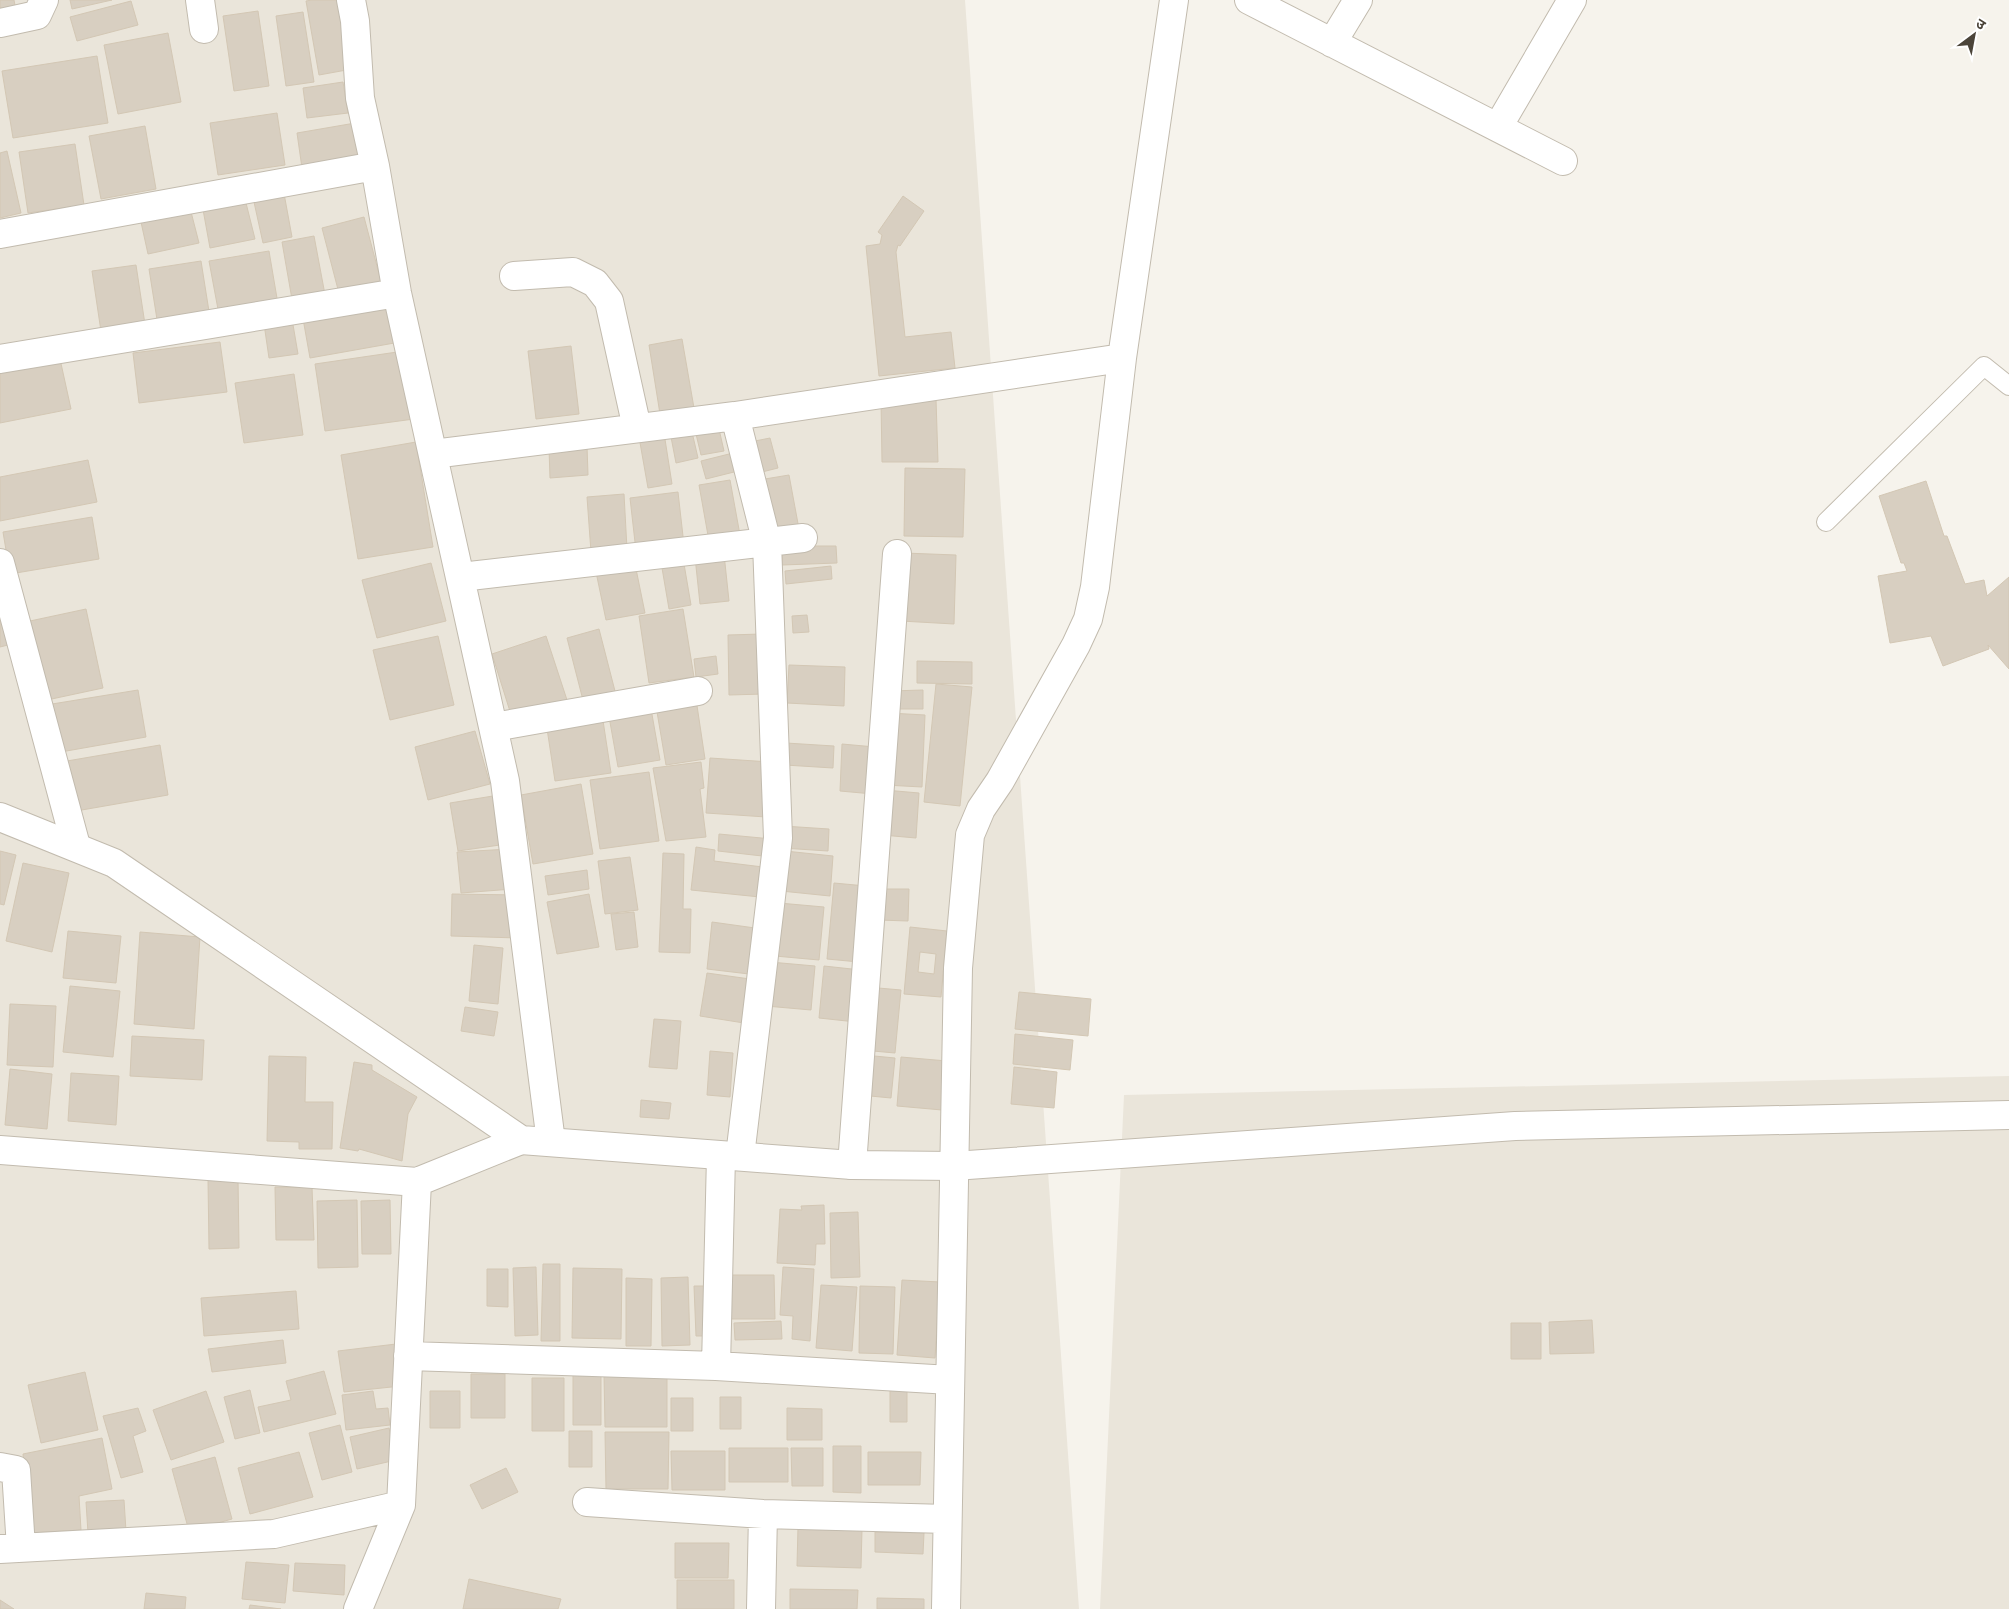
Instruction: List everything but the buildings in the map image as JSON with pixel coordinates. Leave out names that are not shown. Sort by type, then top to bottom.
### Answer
[{"type":"street","points":[[0,24],[38,15],[44,0]]},
{"type":"street","points":[[200,0],[204,29]]},
{"type":"street","points":[[351,0],[355,21],[360,98],[397,293],[506,781],[551,1142]]},
{"type":"street","points":[[946,1609],[958,968],[970,835],[981,810],[1000,781],[1076,645],[1088,619],[1095,587],[1122,358],[1174,0]]},
{"type":"street","points":[[1249,0],[1563,160]]},
{"type":"street","points":[[1332,42],[1358,0]]},
{"type":"street","points":[[1498,127],[1572,0]]},
{"type":"street","points":[[0,234],[374,166]]},
{"type":"street","points":[[514,276],[573,272],[596,283],[609,301],[637,428]]},
{"type":"street","points":[[0,359],[397,293]]},
{"type":"street","points":[[433,454],[735,416],[1122,358]]},
{"type":"street","points":[[716,1366],[730,1156],[778,838],[767,543],[735,416]]},
{"type":"street","points":[[461,577],[803,538]]},
{"type":"street","points":[[852,1165],[897,554]]},
{"type":"street","points":[[0,563],[76,846]]},
{"type":"street","points":[[494,727],[698,690]]},
{"type":"street","points":[[0,817],[76,846],[114,863],[521,1140]]},
{"type":"street","points":[[0,1150],[417,1182],[521,1140],[852,1165],[954,1166],[1515,1126],[2009,1115]]},
{"type":"street","points":[[358,1609],[400,1505],[417,1182]]},
{"type":"street","points":[[408,1356],[716,1366],[950,1380]]},
{"type":"street","points":[[0,1467],[16,1470],[11,1549],[274,1534],[400,1505]]},
{"type":"street","points":[[587,1502],[763,1514],[947,1519]]},
{"type":"street","points":[[761,1609],[763,1514]]},
{"type":"lane","points":[[1826,522],[1984,366],[2009,386]]},
{"type":"shaded area","points":[[0,0],[965,0],[1079,1609],[0,1609]]},
{"type":"shaded area","points":[[2009,1076],[2009,1609],[1100,1609],[1124,1095]]}]
